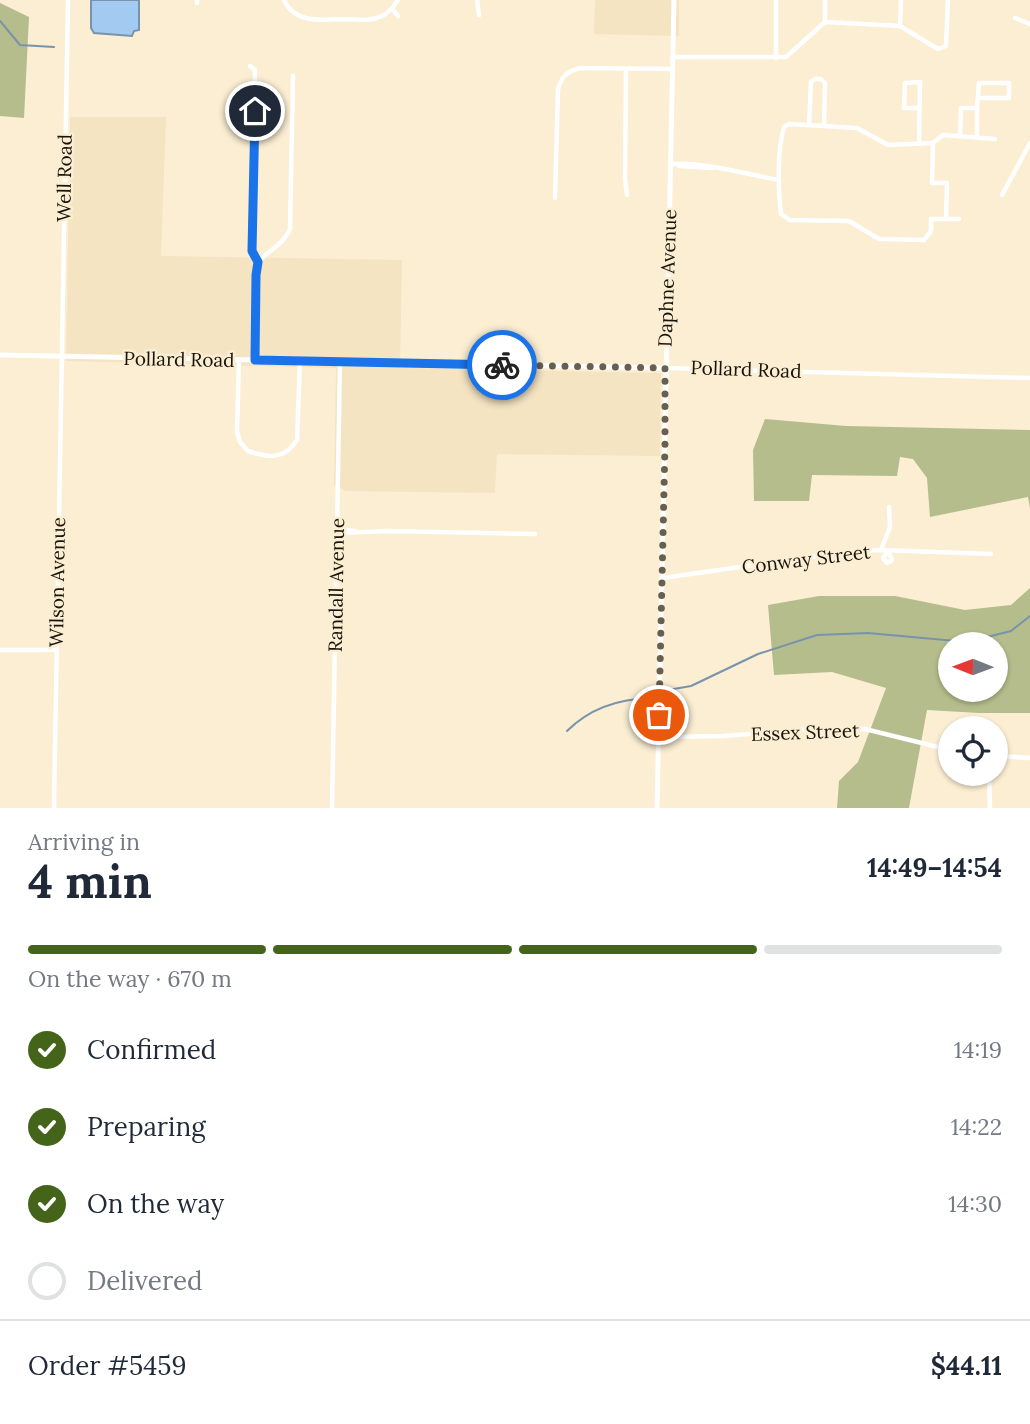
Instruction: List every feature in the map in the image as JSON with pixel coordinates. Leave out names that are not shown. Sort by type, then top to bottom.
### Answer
[{"type":"street","name":"Well Road","points":[[61,356],[68,0]]},
{"type":"street","points":[[284,0],[289,10],[313,20],[374,19],[392,9],[398,0]]},
{"type":"street","points":[[477,0],[479,15]]},
{"type":"street","name":"Daphne Avenue","points":[[657,808],[674,0]]},
{"type":"street","points":[[776,0],[776,58]]},
{"type":"street","points":[[825,0],[825,22]]},
{"type":"street","points":[[900,26],[901,0]]},
{"type":"street","points":[[672,57],[786,57],[825,22],[900,26],[938,49],[946,46],[948,0]]},
{"type":"street","points":[[392,9],[398,16]]},
{"type":"street","points":[[1015,18],[1030,24]]},
{"type":"street","points":[[250,66],[256,70],[252,251],[258,262]]},
{"type":"street","points":[[555,198],[557,102],[561,79],[568,71],[580,68],[672,69]]},
{"type":"street","points":[[626,69],[625,178],[628,195]]},
{"type":"street","points":[[255,360],[258,262],[286,238],[289,229],[293,76]]},
{"type":"street","points":[[809,125],[811,82],[821,79],[825,83],[824,125]]},
{"type":"street","points":[[919,108],[904,108],[905,83],[920,82],[919,144]]},
{"type":"street","points":[[977,137],[977,108],[979,83],[1009,83],[1009,98],[978,98]]},
{"type":"street","points":[[960,135],[961,108],[977,108]]},
{"type":"street","points":[[959,219],[931,219],[931,231],[924,240],[879,239],[849,221],[790,220],[781,214],[779,180],[785,127],[789,124],[856,128],[888,145],[933,143],[943,135],[995,139]]},
{"type":"street","points":[[933,143],[932,183],[947,183],[946,219]]},
{"type":"street","points":[[1002,195],[1030,143]]},
{"type":"street","points":[[670,164],[717,168],[779,180]]},
{"type":"street","name":"Pollard Road","points":[[0,355],[1030,378]]},
{"type":"street","name":"Wilson Avenue","points":[[54,808],[61,356]]},
{"type":"street","points":[[239,360],[238,437],[248,451],[271,455],[283,455],[290,451],[298,440],[300,361]]},
{"type":"street","name":"Randall Avenue","points":[[332,808],[340,362]]},
{"type":"street","points":[[881,550],[890,527],[889,507]]},
{"type":"street","points":[[338,531],[535,534]]},
{"type":"street","name":"Conway Street","points":[[663,578],[795,558],[881,550],[991,554]]},
{"type":"street","points":[[0,650],[57,650]]},
{"type":"street","name":"Essex Street","points":[[658,737],[865,729],[938,747]]},
{"type":"street","points":[[1008,757],[1030,758]]},
{"type":"street","points":[[989,786],[990,808]]},
{"type":"shaded area","points":[[595,0],[679,0],[679,36],[594,34]]},
{"type":"shaded area","points":[[70,117],[166,117],[161,256],[402,260],[400,368],[661,373],[660,456],[497,454],[495,493],[346,491],[334,485],[336,368],[66,361]]},
{"type":"green space","points":[[0,3],[29,17],[24,118],[0,116]]},
{"type":"green space","points":[[765,419],[846,426],[1030,430],[1030,509],[1028,497],[930,517],[927,478],[913,459],[900,457],[897,476],[812,475],[809,501],[754,501],[753,450]]},
{"type":"green space","points":[[1030,588],[1030,713],[927,710],[909,808],[837,808],[839,781],[858,762],[886,688],[832,672],[774,675],[768,605],[819,596],[895,596],[965,610],[1011,605]]},
{"type":"water","points":[[91,0],[139,0],[139,30],[134,31],[132,36],[94,33],[91,28]]},
{"type":"waterway","points":[[0,21],[20,45],[54,47]]},
{"type":"waterway","points":[[668,690],[691,686],[758,654],[817,635],[868,633],[967,642],[1011,631],[1030,616]]},
{"type":"waterway","points":[[567,731],[585,716],[605,706],[650,698]]},
{"type":"way so far","points":[[502,365],[665,368],[659,715]]},
{"type":"route","points":[[255,111],[252,251],[258,262],[255,360],[502,365]]}]
